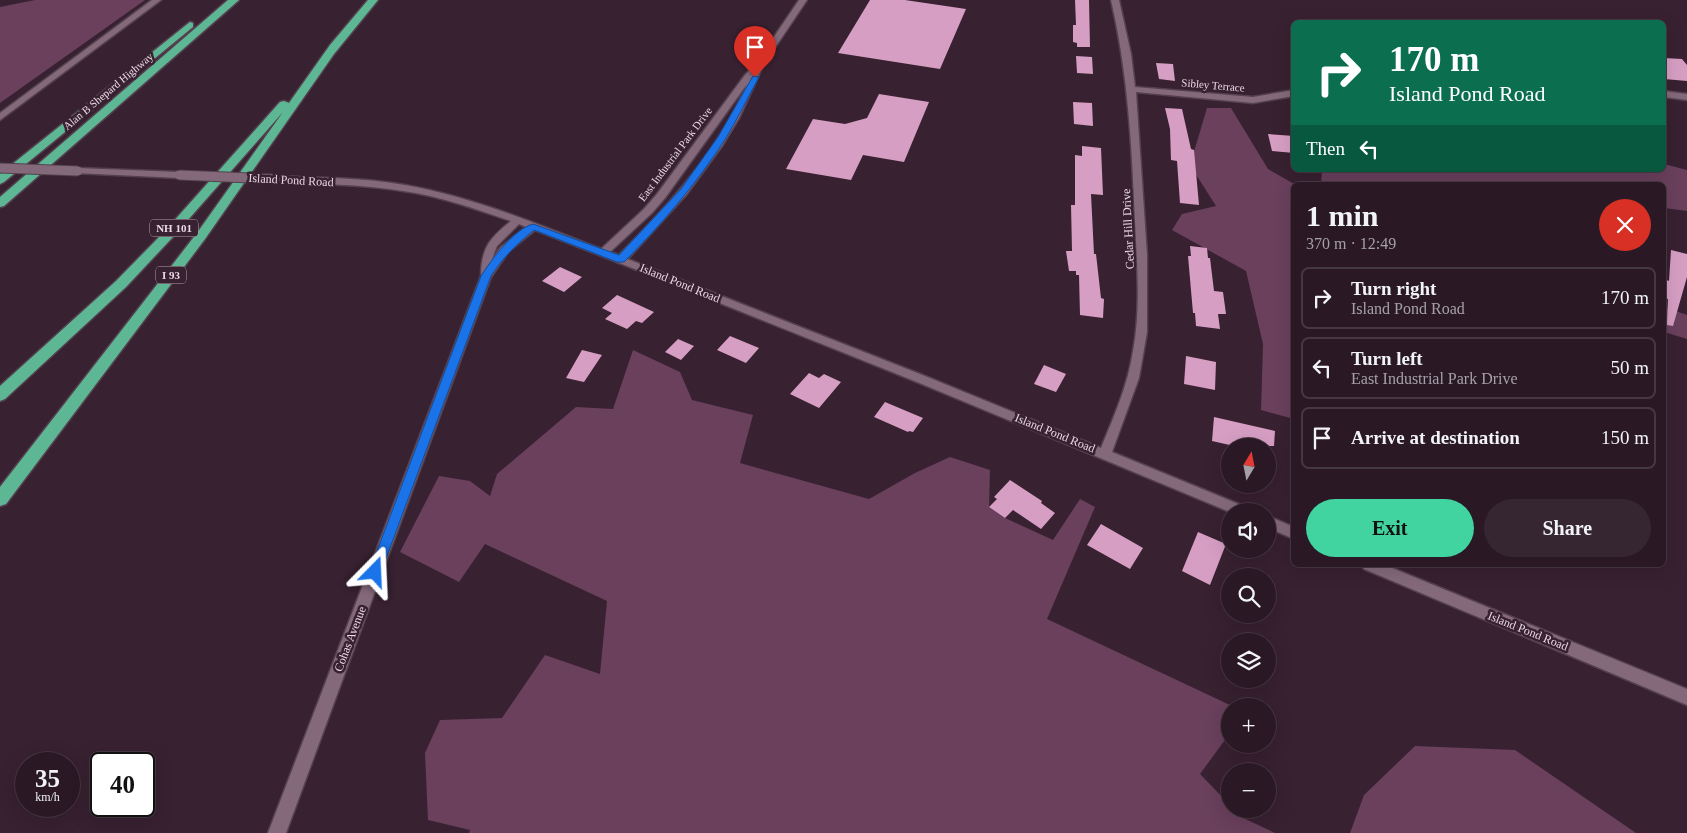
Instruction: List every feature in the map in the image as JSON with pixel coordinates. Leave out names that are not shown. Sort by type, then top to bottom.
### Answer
[{"type":"highway","points":[[0,180],[223,0]]},
{"type":"highway","name":"Alan B Shepard Highway","points":[[0,203],[69,141],[234,0]]},
{"type":"highway","name":"I 93","points":[[0,499],[201,236],[334,47],[373,0]]},
{"type":"highway","name":"NH 101","points":[[0,395],[121,284],[168,235],[334,47]]},
{"type":"street","points":[[0,117],[157,0]]},
{"type":"street","name":"East Industrial Park Drive","points":[[621,260],[668,210],[704,163],[738,109],[760,64],[802,0]]},
{"type":"street","name":"Cedar Hill Drive","points":[[1106,454],[1136,368],[1140,340],[1143,263],[1131,89],[1116,0]]},
{"type":"street","name":"East Industrial Park Drive","points":[[603,253],[637,222],[661,196],[748,77],[760,64]]},
{"type":"street","name":"Sibley Terrace","points":[[1131,89],[1253,100],[1291,95]]},
{"type":"street","points":[[1666,94],[1687,97]]},
{"type":"street","name":"Island Pond Road","points":[[0,168],[369,184],[403,188],[466,203],[533,226],[621,260],[1106,454],[1222,503]]},
{"type":"street","name":"Cohas Avenue","points":[[486,276],[488,251],[502,234],[517,221]]},
{"type":"street","name":"Cohas Avenue","points":[[277,833],[486,276],[505,249],[533,226]]},
{"type":"street","points":[[1276,526],[1291,533]]},
{"type":"street","name":"Island Pond Road","points":[[1374,567],[1687,697]]},
{"type":"shaded area","points":[[35,0],[145,0],[0,103],[0,7]]},
{"type":"shaded area","points":[[1207,108],[1231,108],[1268,169],[1291,182],[1291,418],[1261,410],[1263,344],[1246,271],[1172,230],[1182,214],[1216,206],[1190,165]]},
{"type":"shaded area","points":[[1666,165],[1687,170],[1687,211],[1666,208],[1666,182],[1321,182],[1322,172],[1666,172]]},
{"type":"shaded area","points":[[1666,308],[1687,315],[1687,339],[1666,333]]},
{"type":"shaded area","points":[[633,350],[680,372],[692,400],[753,415],[740,463],[869,499],[915,473],[950,457],[990,470],[989,507],[1005,518],[1053,540],[1080,499],[1095,507],[1047,619],[1221,701],[1221,745],[1200,774],[1221,796],[1221,818],[1243,818],[1275,833],[469,833],[470,830],[428,820],[425,753],[440,720],[502,718],[545,655],[600,674],[607,601],[485,544],[459,582],[400,552],[439,476],[470,481],[490,496],[497,474],[576,407],[613,409]]},
{"type":"shaded area","points":[[1415,746],[1515,750],[1636,833],[1350,833],[1364,795]]},
{"type":"building","points":[[870,0],[905,0],[966,9],[940,69],[838,53]]},
{"type":"building","points":[[1075,0],[1089,0],[1090,47],[1077,47],[1077,43],[1073,42],[1073,25],[1076,25]]},
{"type":"building","points":[[1076,56],[1092,57],[1093,74],[1077,73]]},
{"type":"building","points":[[1666,58],[1682,59],[1687,65],[1687,81],[1666,79]]},
{"type":"building","points":[[1156,63],[1173,64],[1175,81],[1159,79]]},
{"type":"building","points":[[879,94],[929,102],[904,162],[863,155],[851,180],[786,169],[813,119],[845,124],[867,118]]},
{"type":"building","points":[[1073,102],[1092,103],[1093,126],[1074,124]]},
{"type":"building","points":[[1165,108],[1182,109],[1191,149],[1194,150],[1199,205],[1180,203],[1177,161],[1171,160],[1170,129]]},
{"type":"building","points":[[1268,134],[1291,136],[1291,153],[1272,151]]},
{"type":"building","points":[[1082,146],[1101,148],[1103,195],[1091,194],[1094,254],[1096,254],[1101,298],[1104,299],[1103,318],[1080,315],[1079,275],[1076,275],[1076,271],[1069,271],[1066,251],[1072,251],[1071,205],[1075,205],[1075,155],[1082,156]]},
{"type":"building","points":[[1190,246],[1207,248],[1214,291],[1223,292],[1226,314],[1218,314],[1220,329],[1196,326],[1195,313],[1193,313],[1188,256],[1191,256]]},
{"type":"building","points":[[1671,250],[1687,254],[1687,277],[1673,326],[1667,325],[1668,299],[1666,298],[1666,280],[1669,281]]},
{"type":"building","points":[[560,267],[582,277],[564,292],[542,281]]},
{"type":"building","points":[[617,295],[654,312],[642,323],[636,321],[627,329],[605,319],[612,313],[602,308]]},
{"type":"building","points":[[730,336],[759,348],[746,363],[717,350]]},
{"type":"building","points":[[678,339],[694,346],[681,360],[665,352]]},
{"type":"building","points":[[582,350],[602,355],[584,382],[566,378]]},
{"type":"building","points":[[1186,356],[1216,362],[1215,390],[1184,384]]},
{"type":"building","points":[[1044,365],[1066,374],[1056,392],[1034,384]]},
{"type":"building","points":[[809,373],[819,378],[824,374],[841,382],[819,408],[790,394]]},
{"type":"building","points":[[885,402],[923,418],[913,432],[908,432],[874,417]]},
{"type":"building","points":[[1214,417],[1275,431],[1275,438],[1221,438],[1221,443],[1212,441]]},
{"type":"building","points":[[1010,480],[1042,501],[1041,503],[1055,513],[1041,529],[1013,510],[1005,518],[989,507],[997,499],[994,497]]},
{"type":"building","points":[[1101,524],[1143,548],[1130,569],[1087,545]]},
{"type":"building","points":[[1198,532],[1221,542],[1221,557],[1210,585],[1182,571]]},
{"type":"route","points":[[375,572],[486,276],[495,262],[505,249],[533,226],[621,260],[684,191],[722,137],[755,77]]}]
